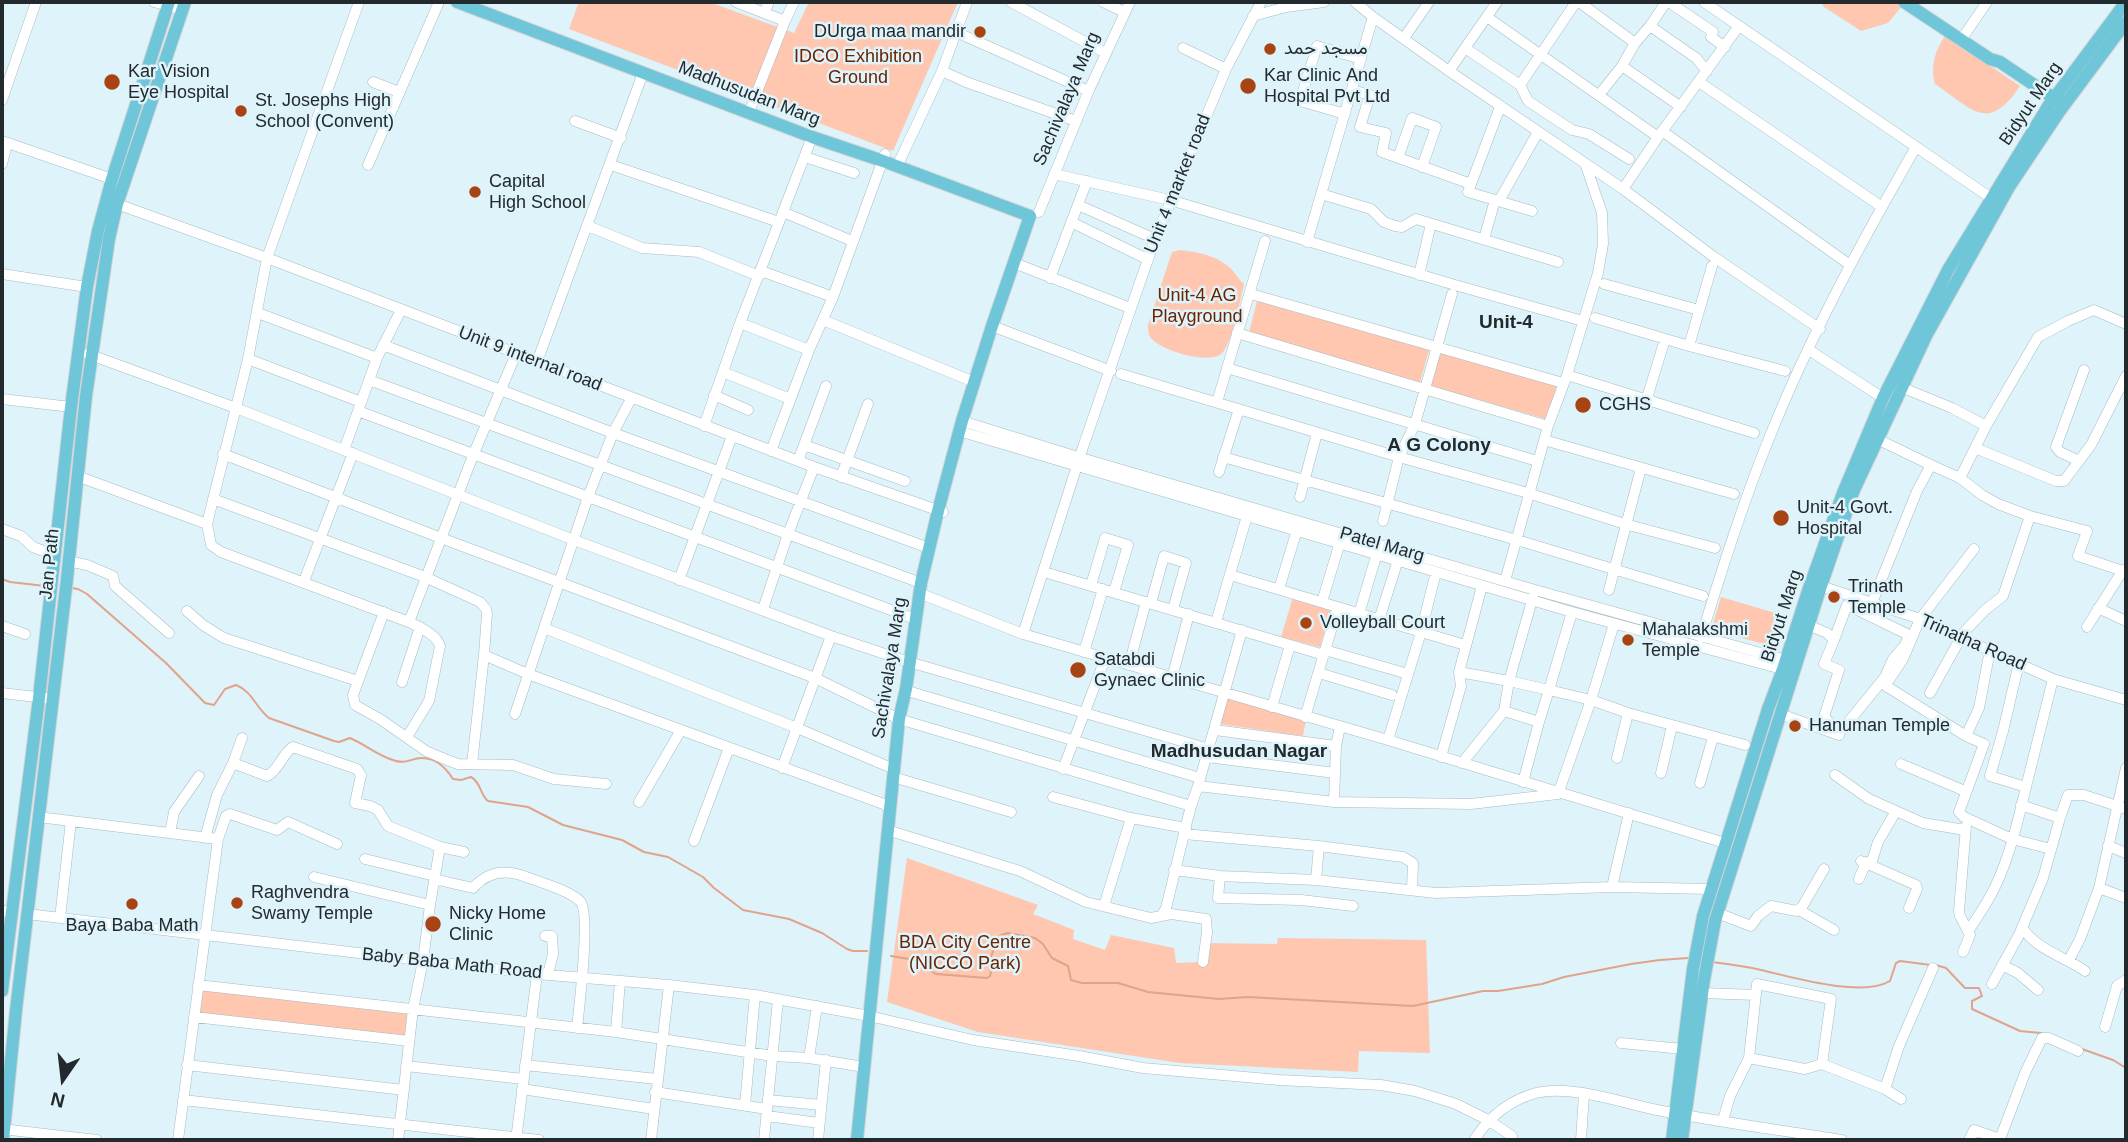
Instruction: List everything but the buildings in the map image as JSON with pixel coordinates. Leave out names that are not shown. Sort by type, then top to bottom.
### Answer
[{"type":"main road","name":"Madhusudan Marg","points":[[457,2],[812,137],[884,158],[900,160],[1035,214]]},
{"type":"main road","name":"Madhusudan Marg","points":[[477,2],[816,134],[1035,214]]},
{"type":"main road","points":[[1904,2],[1990,59],[2000,62],[2057,105]]},
{"type":"main road","name":"Bidyut Marg","points":[[1682,1140],[1680,1114],[1683,1049],[1700,927],[1768,709],[1808,625],[1854,490],[1991,198],[2057,105],[2124,2]]},
{"type":"main road","name":"Jan Path","points":[[2,991],[7,911],[67,579],[87,287],[97,230],[168,4]]},
{"type":"main road","name":"Jan Path","points":[[3,1133],[38,817],[50,596],[71,407],[117,204],[184,6]]},
{"type":"main road","name":"Bidyut Marg","points":[[1672,1140],[1680,1114],[1717,913],[1780,714],[1808,591],[1843,493],[1883,398],[1954,273],[2057,105],[2126,22]]},
{"type":"main road","name":"Sachivalaya Marg","points":[[964,427],[974,382],[1035,214]]},
{"type":"main road","name":"Sachivalaya Marg","points":[[863,1140],[895,774],[906,689],[929,548],[995,327]]},
{"type":"main road","name":"Sachivalaya Marg","points":[[902,719],[911,692],[915,619],[940,511]]},
{"type":"main road","name":"Sachivalaya Marg","points":[[890,830],[889,806],[895,774]]},
{"type":"main road","name":"Sachivalaya Marg","points":[[857,1140],[864,1067],[873,1017]]},
{"type":"street","points":[[2,100],[36,2]]},
{"type":"street","points":[[154,2],[184,6]]},
{"type":"street","points":[[359,2],[267,258],[248,359],[207,524],[209,540],[215,549],[409,622],[435,638],[440,646],[429,701],[407,737]]},
{"type":"street","points":[[368,165],[439,2]]},
{"type":"street","points":[[738,2],[785,21]]},
{"type":"street","points":[[764,13],[769,2]]},
{"type":"street","points":[[751,107],[794,2]]},
{"type":"street","points":[[900,160],[942,71],[967,2]]},
{"type":"street","points":[[1011,2],[1100,50]]},
{"type":"street","points":[[1104,2],[1122,6]]},
{"type":"street","name":"Sachivalaya Marg","points":[[1035,214],[1073,121],[1130,2]]},
{"type":"street","name":"Unit 4 market road","points":[[1023,634],[1080,462],[1116,373],[1130,308],[1147,259],[1226,69],[1261,2]]},
{"type":"street","points":[[1253,16],[1286,7],[1324,2]]},
{"type":"street","points":[[1355,2],[1500,107],[1585,162],[1714,257],[1820,329]]},
{"type":"street","points":[[1404,38],[1429,2]]},
{"type":"street","points":[[1449,71],[1497,2]]},
{"type":"street","points":[[1520,85],[1577,2],[1635,43]]},
{"type":"street","points":[[1599,94],[1668,2],[1713,32],[1711,37],[1725,47]]},
{"type":"street","points":[[1704,2],[1991,198]]},
{"type":"street","points":[[1961,40],[1987,2]]},
{"type":"street","name":"Sachivalaya Marg","points":[[1035,214],[1054,174],[1100,50],[1122,6]]},
{"type":"street","points":[[1307,242],[1373,17]]},
{"type":"street","points":[[1487,17],[1850,265]]},
{"type":"street","points":[[1650,26],[1696,58],[1707,71]]},
{"type":"street","points":[[1623,189],[1739,26]]},
{"type":"street","points":[[956,32],[1084,89]]},
{"type":"street","points":[[1345,114],[1300,101],[1317,46],[1361,59]]},
{"type":"street","points":[[1183,48],[1226,69]]},
{"type":"street","points":[[1465,48],[1520,85],[1528,101],[1572,130],[1589,134],[1629,159]]},
{"type":"street","points":[[1622,66],[1681,107]]},
{"type":"street","points":[[942,71],[1073,121]]},
{"type":"street","points":[[537,362],[643,73]]},
{"type":"street","points":[[373,82],[399,92]]},
{"type":"street","points":[[1699,82],[1882,207]]},
{"type":"street","points":[[1352,90],[1370,95],[1360,127],[1386,133],[1382,152],[1471,184]]},
{"type":"street","points":[[1500,107],[1468,192],[1532,211]]},
{"type":"street","points":[[1398,158],[1412,118],[1436,127],[1422,167]]},
{"type":"street","points":[[575,121],[621,138]]},
{"type":"street","points":[[1484,239],[1497,201],[1538,132]]},
{"type":"street","points":[[704,426],[740,323],[812,137]]},
{"type":"street","points":[[2,164],[4,142],[112,180]]},
{"type":"street","points":[[1701,637],[1769,438],[1850,265],[1916,148]]},
{"type":"street","points":[[805,157],[854,173]]},
{"type":"street","points":[[771,451],[809,350],[833,297],[884,158]]},
{"type":"street","points":[[1505,581],[1537,461],[1598,273],[1603,244],[1602,213],[1585,162]]},
{"type":"street","points":[[611,165],[852,241]]},
{"type":"street","points":[[1054,174],[1170,200],[1583,321]]},
{"type":"street","points":[[1050,278],[1087,181]]},
{"type":"street","points":[[1321,194],[1371,209],[1377,217],[1395,226],[1402,227],[1416,219],[1558,262]]},
{"type":"street","name":"Unit 9 internal road","points":[[117,204],[267,258],[631,399],[940,511]]},
{"type":"street","points":[[1078,205],[1155,239]]},
{"type":"street","points":[[1071,222],[1147,259]]},
{"type":"street","points":[[1419,275],[1431,224]]},
{"type":"street","points":[[587,226],[642,248],[699,252],[833,297]]},
{"type":"street","points":[[1217,402],[1265,241]]},
{"type":"street","points":[[1017,264],[1130,308]]},
{"type":"street","points":[[1689,346],[1712,266]]},
{"type":"street","points":[[2,274],[87,287]]},
{"type":"street","points":[[1604,284],[1699,310]]},
{"type":"street","points":[[1251,294],[1437,347],[1647,398],[1754,433]]},
{"type":"street","points":[[1383,521],[1399,457],[1415,424],[1452,294]]},
{"type":"street","points":[[304,581],[336,497],[359,406],[377,358],[401,310]]},
{"type":"street","points":[[1960,478],[2032,345],[2043,334],[2094,310],[2126,324]]},
{"type":"street","points":[[258,313],[377,358]]},
{"type":"street","points":[[1595,318],[1785,371]]},
{"type":"street","points":[[823,320],[974,382]]},
{"type":"street","points":[[740,323],[809,350]]},
{"type":"street","points":[[995,327],[1116,373],[1528,493],[1625,524],[1715,548]]},
{"type":"street","points":[[1237,333],[1548,426]]},
{"type":"street","points":[[1647,398],[1665,339]]},
{"type":"street","points":[[383,345],[613,433],[929,548]]},
{"type":"street","points":[[1809,350],[1883,398]]},
{"type":"street","points":[[84,354],[236,408],[574,540],[831,636],[1208,753],[1335,774]]},
{"type":"street","points":[[409,622],[474,453],[516,354]]},
{"type":"street","points":[[248,359],[474,453],[915,619]]},
{"type":"street","points":[[1227,368],[1537,461]]},
{"type":"street","points":[[2079,461],[2060,452],[2056,447],[2084,370]]},
{"type":"street","points":[[723,372],[790,399]]},
{"type":"street","points":[[1975,448],[2060,482],[2067,479],[2091,446],[2126,376]]},
{"type":"street","points":[[369,380],[788,534],[923,589],[1023,634],[1388,740],[1725,844]]},
{"type":"street","points":[[798,461],[826,386]]},
{"type":"street","points":[[1901,387],[1952,408],[1986,426]]},
{"type":"street","points":[[714,395],[748,410]]},
{"type":"street","points":[[2,399],[71,407]]},
{"type":"street","points":[[514,714],[588,497],[613,433],[631,399]]},
{"type":"street","points":[[841,477],[868,404]]},
{"type":"street","points":[[1219,472],[1239,410]]},
{"type":"street","name":"Patel Marg","points":[[964,427],[1482,586],[1534,595],[1701,637],[1790,666]]},
{"type":"street","points":[[1300,497],[1317,433]]},
{"type":"street","points":[[679,580],[732,436]]},
{"type":"street","points":[[1878,439],[1960,478],[1989,499],[2030,516],[2087,531],[2078,556],[2124,571],[2087,627]]},
{"type":"street","points":[[1544,440],[1734,494]]},
{"type":"street","points":[[804,445],[905,481]]},
{"type":"street","points":[[223,454],[816,678],[902,719],[1191,806]]},
{"type":"street","points":[[1223,457],[1703,596]]},
{"type":"street","name":"Patel Marg","points":[[1080,462],[1505,581],[1572,612],[1790,666]]},
{"type":"street","points":[[1872,603],[1917,491],[1931,465]]},
{"type":"street","points":[[762,610],[814,467]]},
{"type":"street","points":[[1609,590],[1641,468]]},
{"type":"street","points":[[76,475],[207,524]]},
{"type":"street","points":[[213,499],[425,577],[484,605],[487,614],[484,655],[472,764]]},
{"type":"street","points":[[1216,622],[1247,516]]},
{"type":"street","points":[[1930,693],[1961,637],[1985,610],[2001,600],[2030,516]]},
{"type":"street","points":[[2,529],[21,536],[33,547],[54,555]]},
{"type":"street","points":[[1279,589],[1297,530]]},
{"type":"street","points":[[1091,585],[1105,538],[1128,545],[1114,592]]},
{"type":"street","points":[[1322,602],[1340,542]]},
{"type":"street","points":[[1780,714],[1844,737],[1885,686],[1903,659],[1920,619],[1974,549]]},
{"type":"street","points":[[1359,614],[1377,553]]},
{"type":"street","points":[[1129,665],[1164,556],[1186,563],[1173,609]]},
{"type":"street","points":[[1379,620],[1398,560]]},
{"type":"street","points":[[68,561],[87,565],[113,576],[115,586],[169,633]]},
{"type":"street","points":[[1044,572],[1290,645],[1408,674]]},
{"type":"street","points":[[1388,740],[1436,572]]},
{"type":"street","points":[[1230,575],[1465,645]]},
{"type":"street","points":[[1441,757],[1461,686],[1459,672],[1482,586]]},
{"type":"street","name":"Trinatha Road","points":[[1821,586],[1920,619],[2053,679],[2126,700]]},
{"type":"street","points":[[1084,652],[1103,589]]},
{"type":"street","points":[[1462,763],[1504,711],[1509,681],[1534,595]]},
{"type":"street","points":[[1847,605],[1909,635],[1885,677],[1842,730],[1837,730],[1824,717],[1839,670],[1824,664],[1834,640],[1847,605]]},
{"type":"street","points":[[1304,716],[1338,607]]},
{"type":"street","points":[[2098,608],[2126,621]]},
{"type":"street","points":[[187,611],[224,638],[358,681]]},
{"type":"street","points":[[384,612],[352,699],[355,705],[439,758],[458,764],[513,765],[554,779],[606,784]]},
{"type":"street","points":[[1523,782],[1572,612]]},
{"type":"street","points":[[1172,678],[1189,614]]},
{"type":"street","points":[[1558,794],[1614,624]]},
{"type":"street","points":[[1808,625],[1834,640]]},
{"type":"street","points":[[2,626],[25,634]]},
{"type":"street","points":[[402,682],[420,627]]},
{"type":"street","points":[[544,628],[797,728],[895,774],[950,795],[1011,812]]},
{"type":"street","points":[[1162,915],[1242,630]]},
{"type":"street","points":[[782,768],[831,636]]},
{"type":"street","points":[[1272,707],[1290,645]]},
{"type":"street","points":[[1966,736],[1979,708],[1990,650]]},
{"type":"street","points":[[484,655],[528,674],[889,806]]},
{"type":"street","points":[[1063,769],[1105,659]]},
{"type":"street","points":[[2019,663],[1990,776],[2026,787]]},
{"type":"street","points":[[1459,672],[1591,699],[1628,713],[1745,745]]},
{"type":"street","points":[[1319,673],[1392,695]]},
{"type":"street","points":[[1969,930],[1995,888],[2012,839],[2053,679]]},
{"type":"street","points":[[1885,686],[1966,736],[1984,744],[1959,812],[1968,819],[2012,839],[2051,849]]},
{"type":"street","points":[[2,692],[45,698]]},
{"type":"street","points":[[911,692],[1199,782],[1334,802],[1471,804],[1558,794]]},
{"type":"street","points":[[1504,711],[1539,722]]},
{"type":"street","points":[[1617,758],[1628,713]]},
{"type":"street","points":[[1661,773],[1672,726]]},
{"type":"street","points":[[1334,802],[1336,746],[1340,727]]},
{"type":"street","points":[[639,802],[681,730]]},
{"type":"street","points":[[1215,730],[1336,746]]},
{"type":"street","points":[[1700,783],[1713,737]]},
{"type":"street","points":[[205,838],[217,795],[242,738]]},
{"type":"street","points":[[233,763],[267,776],[293,747],[357,769],[361,775],[355,803],[377,808],[388,825],[440,846],[464,852]]},
{"type":"street","points":[[694,841],[729,748]]},
{"type":"street","points":[[1901,764],[1965,791]]},
{"type":"street","points":[[2068,960],[2080,939],[2099,888],[2108,846],[2122,807],[2126,771]]},
{"type":"street","points":[[1835,775],[1869,799],[1923,823],[1965,830]]},
{"type":"street","points":[[170,833],[174,812],[199,776]]},
{"type":"street","points":[[1992,984],[2022,927],[2043,878],[2068,795],[2084,795],[2122,807]]},
{"type":"street","points":[[1053,797],[1185,831],[1408,858],[1413,863],[1412,890]]},
{"type":"street","points":[[2021,805],[2060,818]]},
{"type":"street","points":[[1859,879],[1896,811]]},
{"type":"street","points":[[1612,887],[1629,813]]},
{"type":"street","points":[[178,1140],[218,839],[226,816],[230,814],[276,830],[288,822],[337,844]]},
{"type":"street","points":[[38,817],[218,839]]},
{"type":"street","points":[[1104,906],[1131,818]]},
{"type":"street","points":[[1964,952],[1970,934],[1959,911],[1968,819]]},
{"type":"street","points":[[60,918],[71,821]]},
{"type":"street","points":[[890,830],[1020,871],[1086,902],[1155,919],[1171,914],[1206,919],[1203,962]]},
{"type":"street","points":[[398,1140],[413,1009],[440,846]]},
{"type":"street","points":[[1316,880],[1319,846]]},
{"type":"street","points":[[2108,846],[2126,853]]},
{"type":"street","points":[[365,859],[473,888],[489,875],[514,873],[580,901],[584,907],[577,1028]]},
{"type":"street","points":[[1866,862],[1916,885],[1917,889],[1909,908]]},
{"type":"street","points":[[1717,913],[1751,926],[1758,916],[1771,906],[1794,912],[1799,910],[1824,869]]},
{"type":"street","points":[[1174,870],[1220,876],[1316,880],[1436,893],[1612,887],[1710,889]]},
{"type":"street","points":[[1220,876],[1218,898],[1301,900],[1353,906]]},
{"type":"street","points":[[314,877],[429,905]]},
{"type":"street","points":[[2099,888],[2126,898]]},
{"type":"street","points":[[1799,910],[1834,930]]},
{"type":"street","name":"Baby Baba Math Road","points":[[27,914],[537,974],[755,995],[873,1017],[1007,1047],[1143,1068],[1397,1088],[1456,1104],[1512,1136]]},
{"type":"street","points":[[2022,927],[2036,943],[2085,971]]},
{"type":"street","points":[[545,936],[552,936],[548,974]]},
{"type":"street","points":[[2002,965],[2018,973],[2038,989]]},
{"type":"street","points":[[1885,1089],[1899,1046],[1933,968]]},
{"type":"street","points":[[516,1139],[537,974]]},
{"type":"street","points":[[616,1032],[620,981]]},
{"type":"street","points":[[1723,1121],[1730,1096],[1749,1058],[1756,984],[1831,999],[1822,1064]]},
{"type":"street","points":[[198,985],[616,1032],[864,1067]]},
{"type":"street","points":[[651,1140],[669,985]]},
{"type":"street","points":[[2105,1027],[2123,985]]},
{"type":"street","points":[[1703,993],[1756,995]]},
{"type":"street","points":[[746,1105],[755,995]]},
{"type":"street","points":[[764,1140],[778,1000]]},
{"type":"street","points":[[809,1058],[817,1006]]},
{"type":"street","points":[[194,1017],[409,1041]]},
{"type":"street","points":[[1969,1140],[1974,1130],[2000,1139],[2021,1083],[2042,1038],[2049,1038],[2078,1051]]},
{"type":"street","points":[[1620,1043],[1683,1049]]},
{"type":"street","points":[[1749,1058],[1805,1069],[1822,1064],[1885,1089],[1901,1099]]},
{"type":"street","points":[[818,1140],[826,1060]]},
{"type":"street","points":[[187,1065],[404,1090]]},
{"type":"street","points":[[525,1065],[657,1079]]},
{"type":"street","points":[[406,1066],[523,1084],[654,1109]]},
{"type":"street","points":[[1474,1140],[1488,1120],[1500,1110],[1537,1093],[1568,1091],[1680,1114],[1842,1140]]},
{"type":"street","points":[[655,1092],[767,1108],[819,1123]]},
{"type":"street","points":[[1581,1140],[1584,1094]]},
{"type":"street","points":[[183,1100],[539,1140]]},
{"type":"street","points":[[767,1108],[821,1105]]},
{"type":"street","points":[[3,1133],[97,1140]]},
{"type":"green space","name":"IDCO Exhibition Ground","points":[[579,2],[709,2],[794,33],[809,2],[958,2],[893,151],[569,29]]},
{"type":"green space","points":[[1821,2],[1896,2],[1902,6],[1888,23],[1861,31],[1824,7]]},
{"type":"green space","points":[[1945,36],[2020,86],[2009,101],[1989,113],[1979,112],[1935,84],[1934,59]]},
{"type":"green space","name":"Unit-4 AG Playground","points":[[1180,250],[1199,253],[1224,263],[1244,284],[1230,338],[1218,356],[1209,358],[1177,352],[1158,344],[1149,335],[1148,325],[1172,252]]},
{"type":"green space","points":[[1257,301],[1429,350],[1420,382],[1249,333]]},
{"type":"green space","points":[[1440,349],[1558,382],[1546,419],[1430,386]]},
{"type":"green space","name":"Volleyball Court","points":[[1293,597],[1331,609],[1320,647],[1281,637]]},
{"type":"green space","points":[[1721,597],[1782,615],[1772,646],[1711,630]]},
{"type":"green space","points":[[1228,697],[1306,719],[1303,736],[1220,724]]},
{"type":"green space","name":"BDA City Centre (NICCO Park)","points":[[907,858],[1038,905],[1033,914],[1074,930],[1073,939],[1105,950],[1111,935],[1174,948],[1176,963],[1200,962],[1200,943],[1277,944],[1278,938],[1426,940],[1430,1053],[1359,1051],[1358,1072],[1180,1063],[978,1032],[887,1002]]},
{"type":"green space","points":[[201,990],[409,1014],[407,1037],[200,1015]]},
{"type":"waterway","points":[[2,540],[2,554]]},
{"type":"waterway","points":[[2,579],[45,586]]},
{"type":"waterway","points":[[71,588],[87,594],[166,663],[205,703],[214,705],[225,689],[236,685],[246,691],[269,718],[334,741],[350,738],[396,761],[418,758],[432,760],[444,768],[453,779],[474,779],[488,801],[528,807],[563,825],[622,840],[644,852],[668,857],[703,877],[743,910],[789,919],[822,933],[847,949],[867,951]]},
{"type":"waterway","points":[[891,956],[909,959],[936,974],[987,978],[991,972],[988,964],[998,939],[1008,933],[1035,938],[1043,944],[1052,958],[1068,966],[1071,980],[1082,983],[1118,983],[1148,992],[1219,999],[1248,997],[1413,1006],[1483,991],[1542,984],[1631,964],[1688,958]]},
{"type":"waterway","points":[[1712,962],[1845,987],[1877,986],[1890,981],[1896,963],[1900,961],[1931,965]]},
{"type":"waterway","points":[[1936,965],[1946,968],[1965,988],[1979,988],[1982,996],[1972,1001],[1972,1009],[2020,1031],[2041,1033]]},
{"type":"waterway","points":[[2082,1049],[2113,1060],[2126,1068]]},
{"type":"place","name":"DUrga maa mandir","points":[[980,32]]},
{"type":"place","name":"مسجد حمد","points":[[1270,49]]},
{"type":"place","name":"Kar Vision Eye Hospital","points":[[112,82]]},
{"type":"place","name":"Kar Clinic And Hospital Pvt Ltd","points":[[1248,86]]},
{"type":"place","name":"St. Josephs High School (Convent)","points":[[241,111]]},
{"type":"place","name":"Capital High School","points":[[475,192]]},
{"type":"place","name":"CGHS","points":[[1583,405]]},
{"type":"place","name":"Unit-4 Govt. Hospital","points":[[1781,518]]},
{"type":"place","name":"Trinath Temple","points":[[1834,597]]},
{"type":"place","name":"Volleyball Court","points":[[1306,623]]},
{"type":"place","name":"Mahalakshmi Temple","points":[[1628,640]]},
{"type":"place","name":"Satabdi Gynaec Clinic","points":[[1078,670]]},
{"type":"place","name":"Hanuman Temple","points":[[1795,726]]},
{"type":"place","name":"Raghvendra Swamy Temple","points":[[237,903]]},
{"type":"place","name":"Baya Baba Math","points":[[132,904]]},
{"type":"place","name":"Nicky Home Clinic","points":[[433,924]]},
{"type":"district","name":"Unit-4","points":[[1506,323]]},
{"type":"district","name":"A G Colony","points":[[1439,446]]},
{"type":"district","name":"Madhusudan Nagar","points":[[1239,752]]}]
